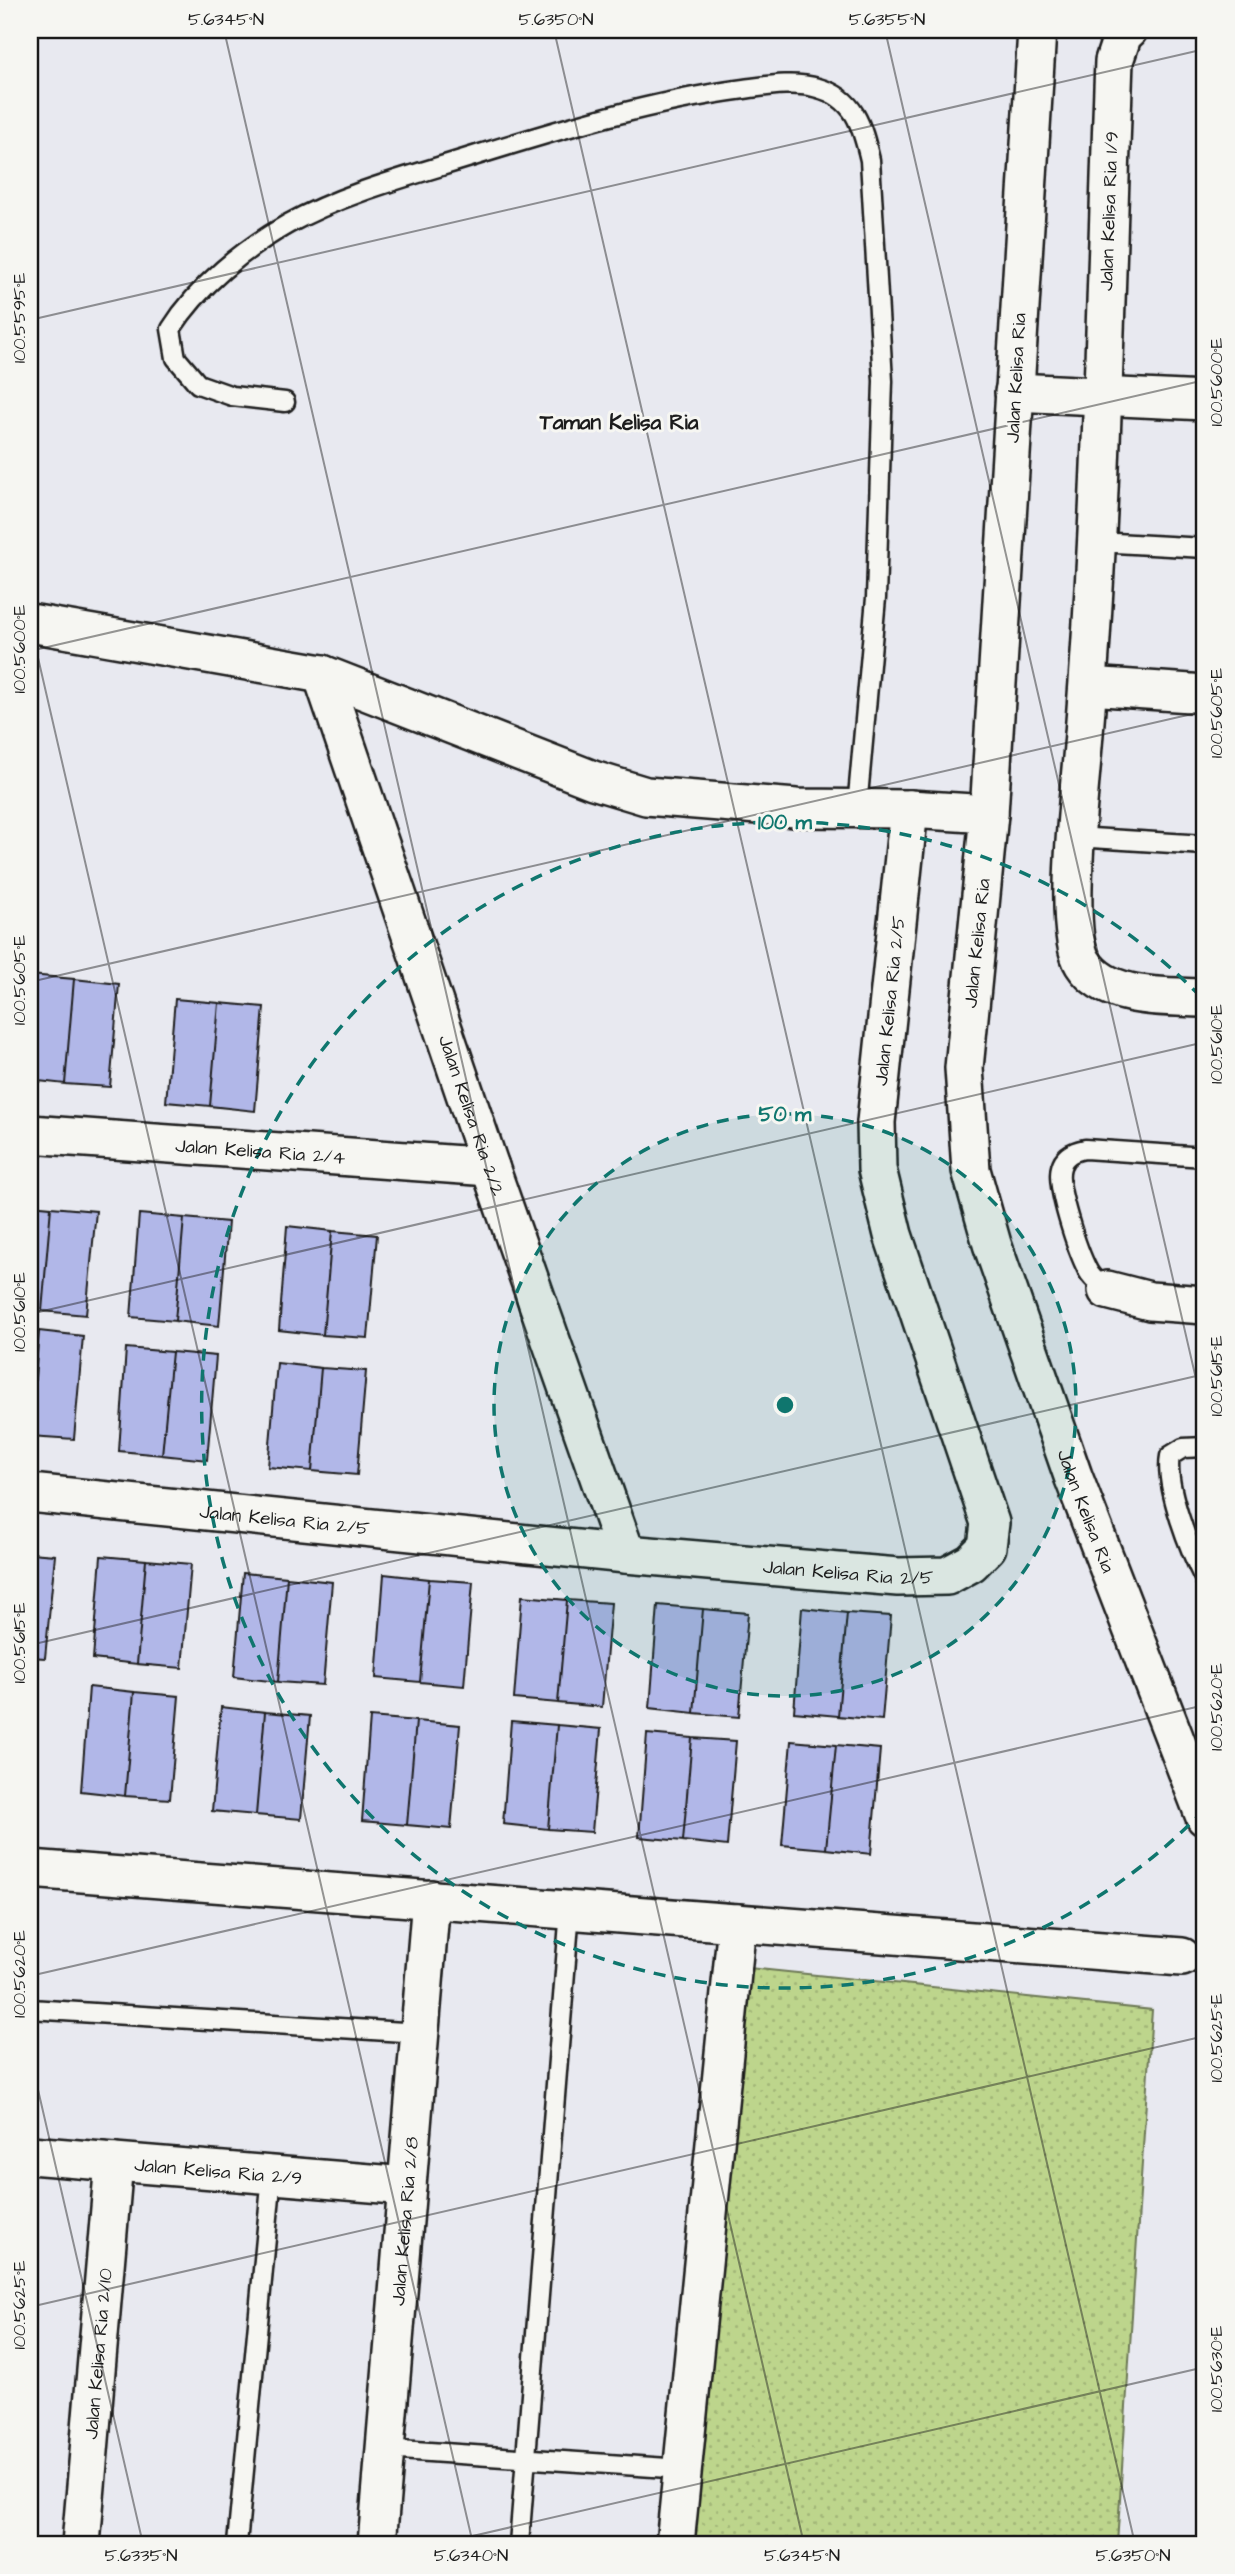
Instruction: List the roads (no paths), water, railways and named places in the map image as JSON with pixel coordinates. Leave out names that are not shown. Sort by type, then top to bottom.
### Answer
[{"type":"street","name":"Jalan Kelisa Ria","points":[[1037,30],[989,814],[964,1068],[971,1170],[992,1244],[1073,1476],[1205,1817]]},
{"type":"street","name":"Jalan Kelisa Ria 1/9","points":[[1128,30],[1123,34],[1114,61],[1097,542],[1089,685],[1075,837],[1073,922],[1081,962],[1091,974],[1108,984],[1135,993],[1205,998]]},
{"type":"street","points":[[1014,391],[1205,401]]},
{"type":"street","points":[[30,623],[322,674],[593,780],[646,796],[796,808],[909,809],[989,814]]},
{"type":"street","name":"Jalan Kelisa Ria 2/2","points":[[322,674],[490,1167],[626,1553]]},
{"type":"street","points":[[1089,685],[1205,694]]},
{"type":"street","name":"Jalan Kelisa Ria 2/5","points":[[30,1493],[626,1553],[898,1577],[947,1576],[971,1563],[987,1547],[990,1522],[893,1235],[877,1168],[876,1122],[909,809]]},
{"type":"street","name":"Jalan Kelisa Ria 2/4","points":[[30,1134],[490,1167]]},
{"type":"street","points":[[1107,1290],[1150,1301],[1205,1305]]},
{"type":"street","points":[[30,1869],[1182,1957]]},
{"type":"street","name":"Jalan Kelisa Ria 2/8","points":[[377,2544],[431,1899]]},
{"type":"street","points":[[676,2544],[737,1923]]},
{"type":"street","name":"Jalan Kelisa Ria 2/9","points":[[30,2155],[407,2186]]},
{"type":"street","name":"Jalan Kelisa Ria 2/10","points":[[81,2544],[114,2162]]},
{"type":"lane","points":[[285,402],[232,396],[198,384],[176,358],[171,329],[186,305],[212,281],[254,246],[289,224],[368,189],[556,131],[698,95],[778,84],[817,88],[844,100],[862,124],[870,160],[883,382],[876,597],[858,808]]},
{"type":"lane","points":[[1097,542],[1205,548]]},
{"type":"lane","points":[[1075,837],[1205,845]]},
{"type":"lane","points":[[1107,1290],[1088,1271],[1063,1198],[1061,1164],[1071,1152],[1085,1149],[1205,1157]]},
{"type":"lane","points":[[1205,1447],[1183,1448],[1170,1456],[1168,1468],[1179,1513],[1205,1580]]},
{"type":"lane","points":[[519,2544],[570,1910]]},
{"type":"lane","points":[[30,2010],[420,2033]]},
{"type":"lane","points":[[237,2544],[272,2175]]},
{"type":"lane","points":[[385,2449],[683,2469]]},
{"type":"district","name":"Taman Kelisa Ria","points":[[619,422]]}]
